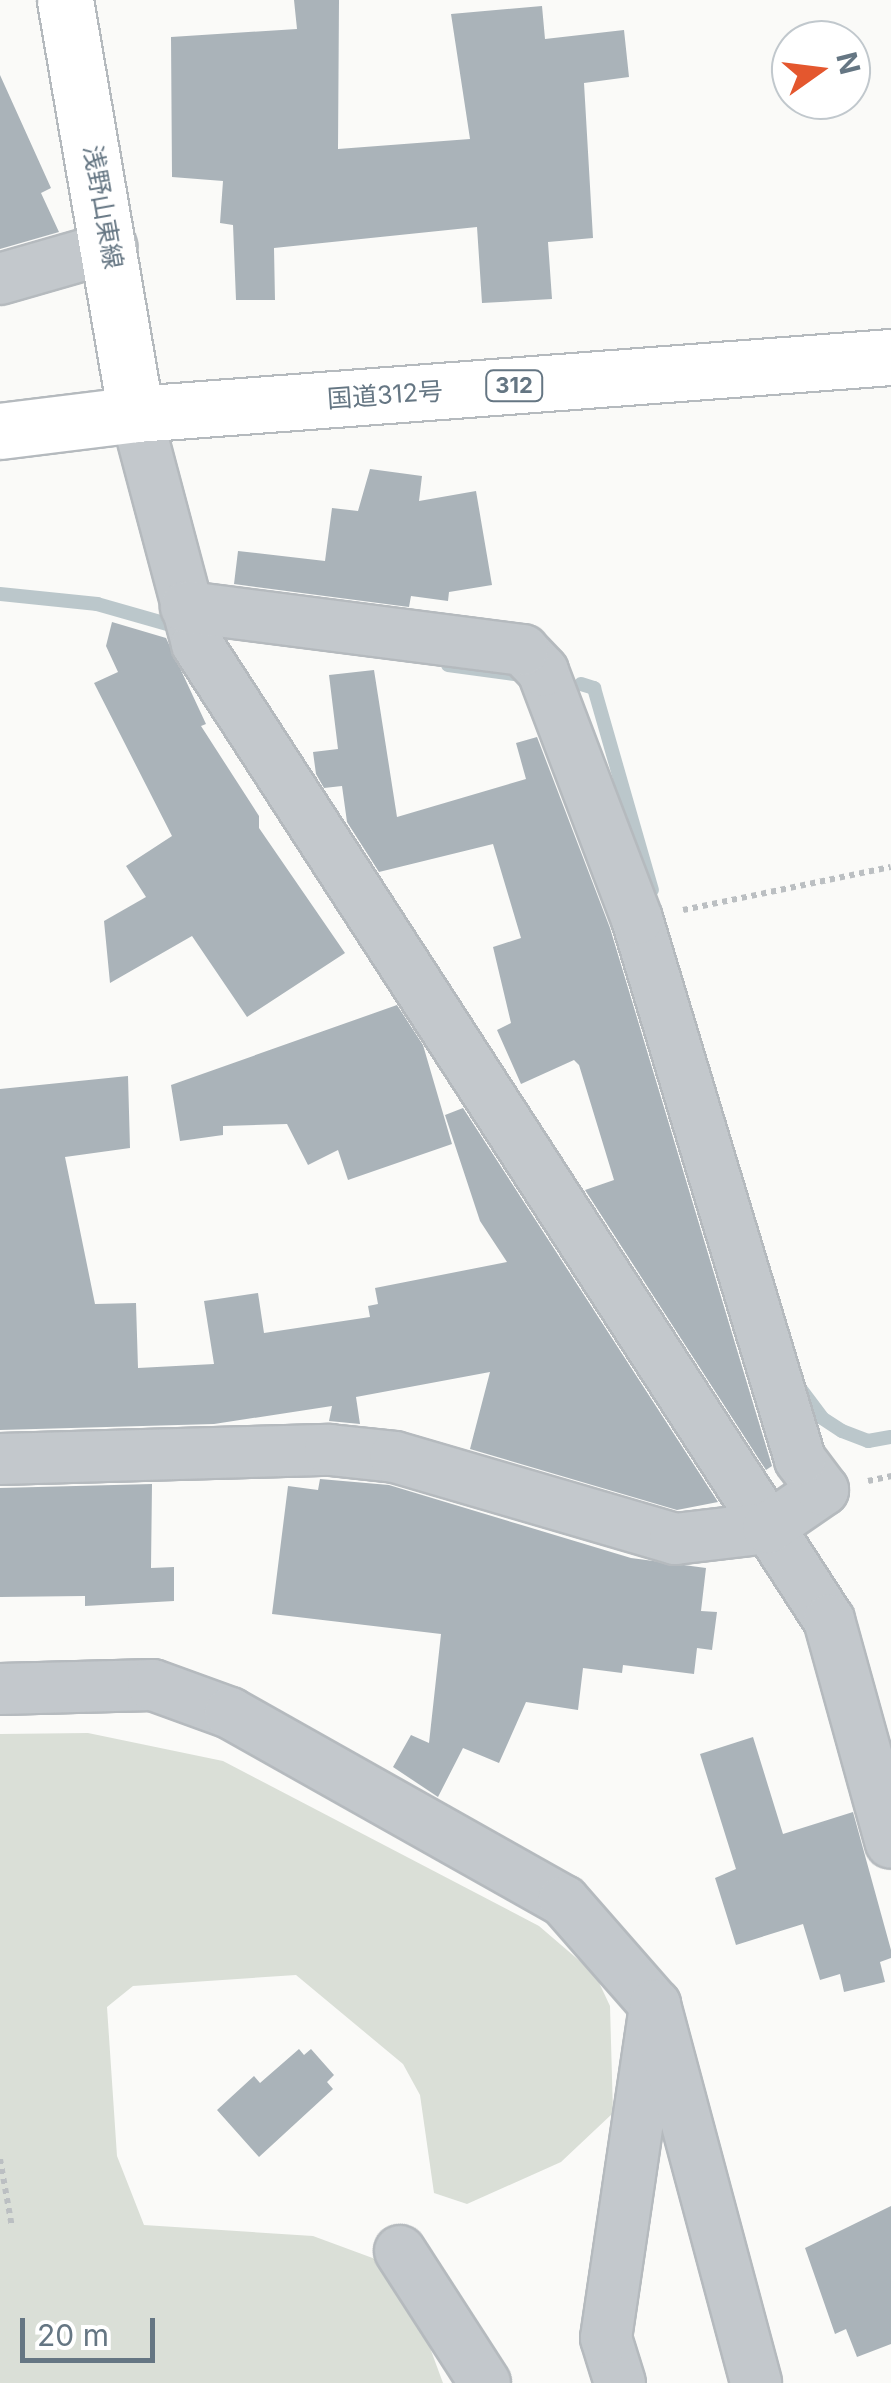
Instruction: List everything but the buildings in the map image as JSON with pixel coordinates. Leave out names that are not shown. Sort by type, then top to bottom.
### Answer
[{"type":"main road","name":"浅野山東線","points":[[65,0],[136,414]]},
{"type":"main road","name":"国道312号","points":[[0,432],[136,414],[891,357]]},
{"type":"street","points":[[0,279],[110,247]]},
{"type":"street","points":[[136,414],[197,644],[829,1620],[891,1843]]},
{"type":"street","points":[[0,1459],[330,1450],[394,1457],[676,1539],[768,1528],[823,1490],[800,1459],[638,920],[543,670],[523,650],[186,607]]},
{"type":"street","points":[[0,1689],[153,1685],[230,1713],[564,1901],[654,2005],[756,2383]]},
{"type":"street","points":[[620,2383],[606,2338],[654,2005]]},
{"type":"street","points":[[400,2251],[485,2383]]},
{"type":"path","points":[[638,920],[891,867]]},
{"type":"path","points":[[0,2160],[12,2226]]},
{"type":"shaded area","points":[[88,1733],[223,1761],[539,1926],[595,1974],[610,2006],[613,2113],[561,2162],[467,2204],[434,2193],[420,2095],[403,2064],[296,1975],[133,1986],[107,2007],[117,2156],[144,2225],[313,2236],[378,2260],[405,2280],[443,2383],[0,2383],[0,1734]]},
{"type":"waterway","points":[[0,594],[97,604],[167,624]]},
{"type":"waterway","points":[[448,665],[521,675]]},
{"type":"waterway","points":[[581,684],[594,688],[652,890]]},
{"type":"waterway","points":[[802,1391],[822,1418],[842,1431],[868,1441],[891,1437]]}]
